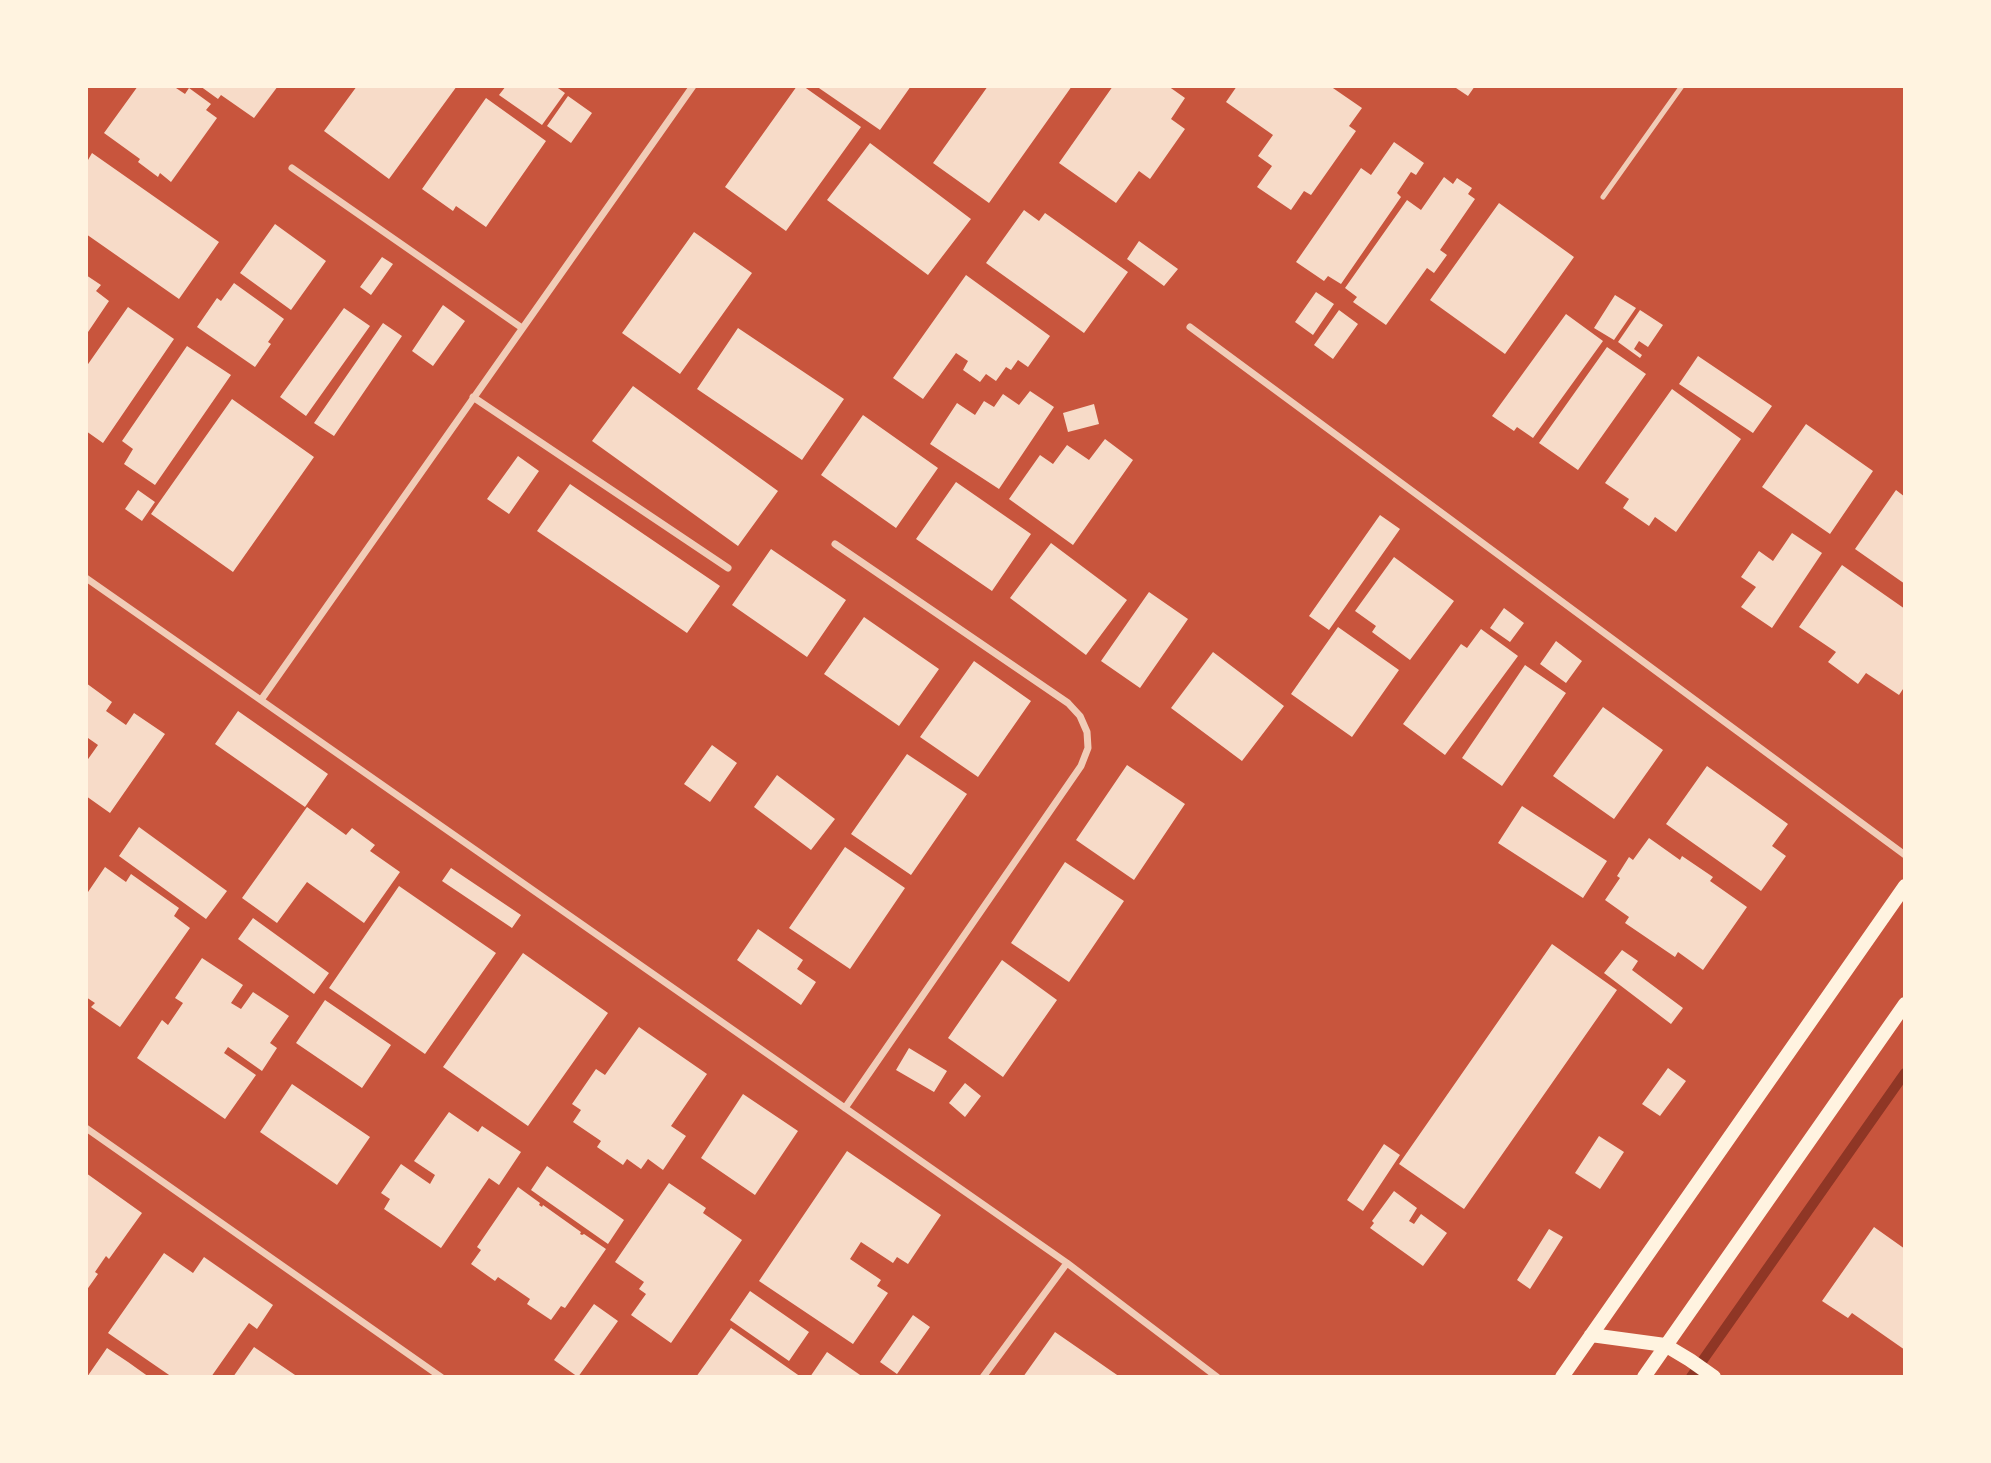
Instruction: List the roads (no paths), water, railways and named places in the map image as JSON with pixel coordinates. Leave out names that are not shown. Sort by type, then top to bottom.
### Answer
[{"type":"main road","points":[[1562,1377],[1905,886]]},
{"type":"main road","points":[[1644,1377],[1905,1004]]},
{"type":"main road","points":[[1591,1335],[1665,1345],[1711,1376]]},
{"type":"street","points":[[261,700],[693,86]]},
{"type":"street","points":[[292,169],[522,328]]},
{"type":"street","points":[[1189,327],[1905,855]]},
{"type":"street","points":[[473,397],[728,568]]},
{"type":"street","points":[[835,544],[1068,703],[1080,716],[1087,732],[1088,748],[1082,766],[845,1108]]},
{"type":"street","points":[[86,578],[1066,1263],[1217,1377]]},
{"type":"street","points":[[86,1128],[440,1377]]},
{"type":"street","points":[[983,1377],[1066,1263]]},
{"type":"lane","points":[[1602,197],[1682,86]]},
{"type":"waterway","points":[[1691,1377],[1905,1073]]}]
